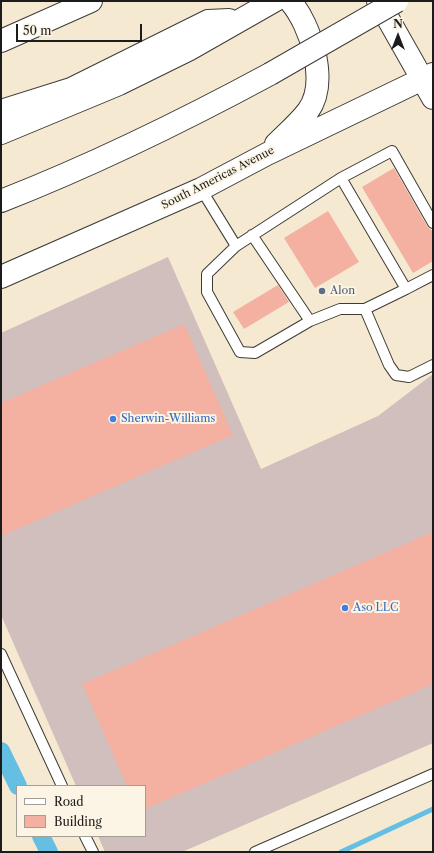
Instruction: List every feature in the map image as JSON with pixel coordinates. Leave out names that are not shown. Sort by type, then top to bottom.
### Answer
[{"type":"main road","points":[[1,41],[91,1]]},
{"type":"main road","points":[[1,133],[119,84],[188,50],[274,1]]},
{"type":"main road","points":[[267,154],[309,110],[315,93],[317,76],[310,36],[296,8],[290,1]]},
{"type":"main road","points":[[378,1],[430,84]]},
{"type":"main road","points":[[1,201],[217,103],[397,1]]},
{"type":"main road","points":[[1,111],[71,89],[208,22],[244,19]]},
{"type":"main road","name":"South Americas Avenue","points":[[1,278],[201,189],[267,154],[430,84]]},
{"type":"lane","points":[[433,223],[392,151],[341,178],[236,246],[207,274],[207,292],[240,352],[255,353],[310,321],[340,309],[365,309],[433,275]]},
{"type":"lane","points":[[341,178],[406,289]]},
{"type":"lane","points":[[201,189],[236,246]]},
{"type":"lane","points":[[252,235],[310,321]]},
{"type":"lane","points":[[365,309],[389,365],[396,375],[409,377],[433,365]]},
{"type":"lane","points":[[1,654],[62,785]]},
{"type":"lane","points":[[255,852],[433,774]]},
{"type":"lane","points":[[86,837],[93,852]]},
{"type":"shaded area","points":[[168,257],[261,469],[378,416],[433,374],[433,743],[182,852],[105,852],[98,837],[146,837],[146,785],[76,785],[1,615],[1,333]]},
{"type":"building","points":[[394,168],[427,226],[433,232],[433,261],[413,273],[362,187]]},
{"type":"building","points":[[328,211],[359,262],[315,288],[284,238]]},
{"type":"building","points":[[278,285],[289,302],[244,329],[233,312]]},
{"type":"building","name":"Sherwin-Williams","points":[[184,324],[233,435],[1,536],[1,403]]},
{"type":"building","name":"Aso LLC","points":[[433,532],[433,684],[146,809],[146,785],[127,785],[82,684]]},
{"type":"waterway","points":[[1,751],[18,785]]},
{"type":"waterway","points":[[341,852],[433,809]]},
{"type":"waterway","points":[[42,837],[49,852]]},
{"type":"place","name":"Alon","points":[[322,291]]},
{"type":"place","name":"Sherwin-Williams","points":[[113,419]]},
{"type":"place","name":"Aso LLC","points":[[345,608]]}]
